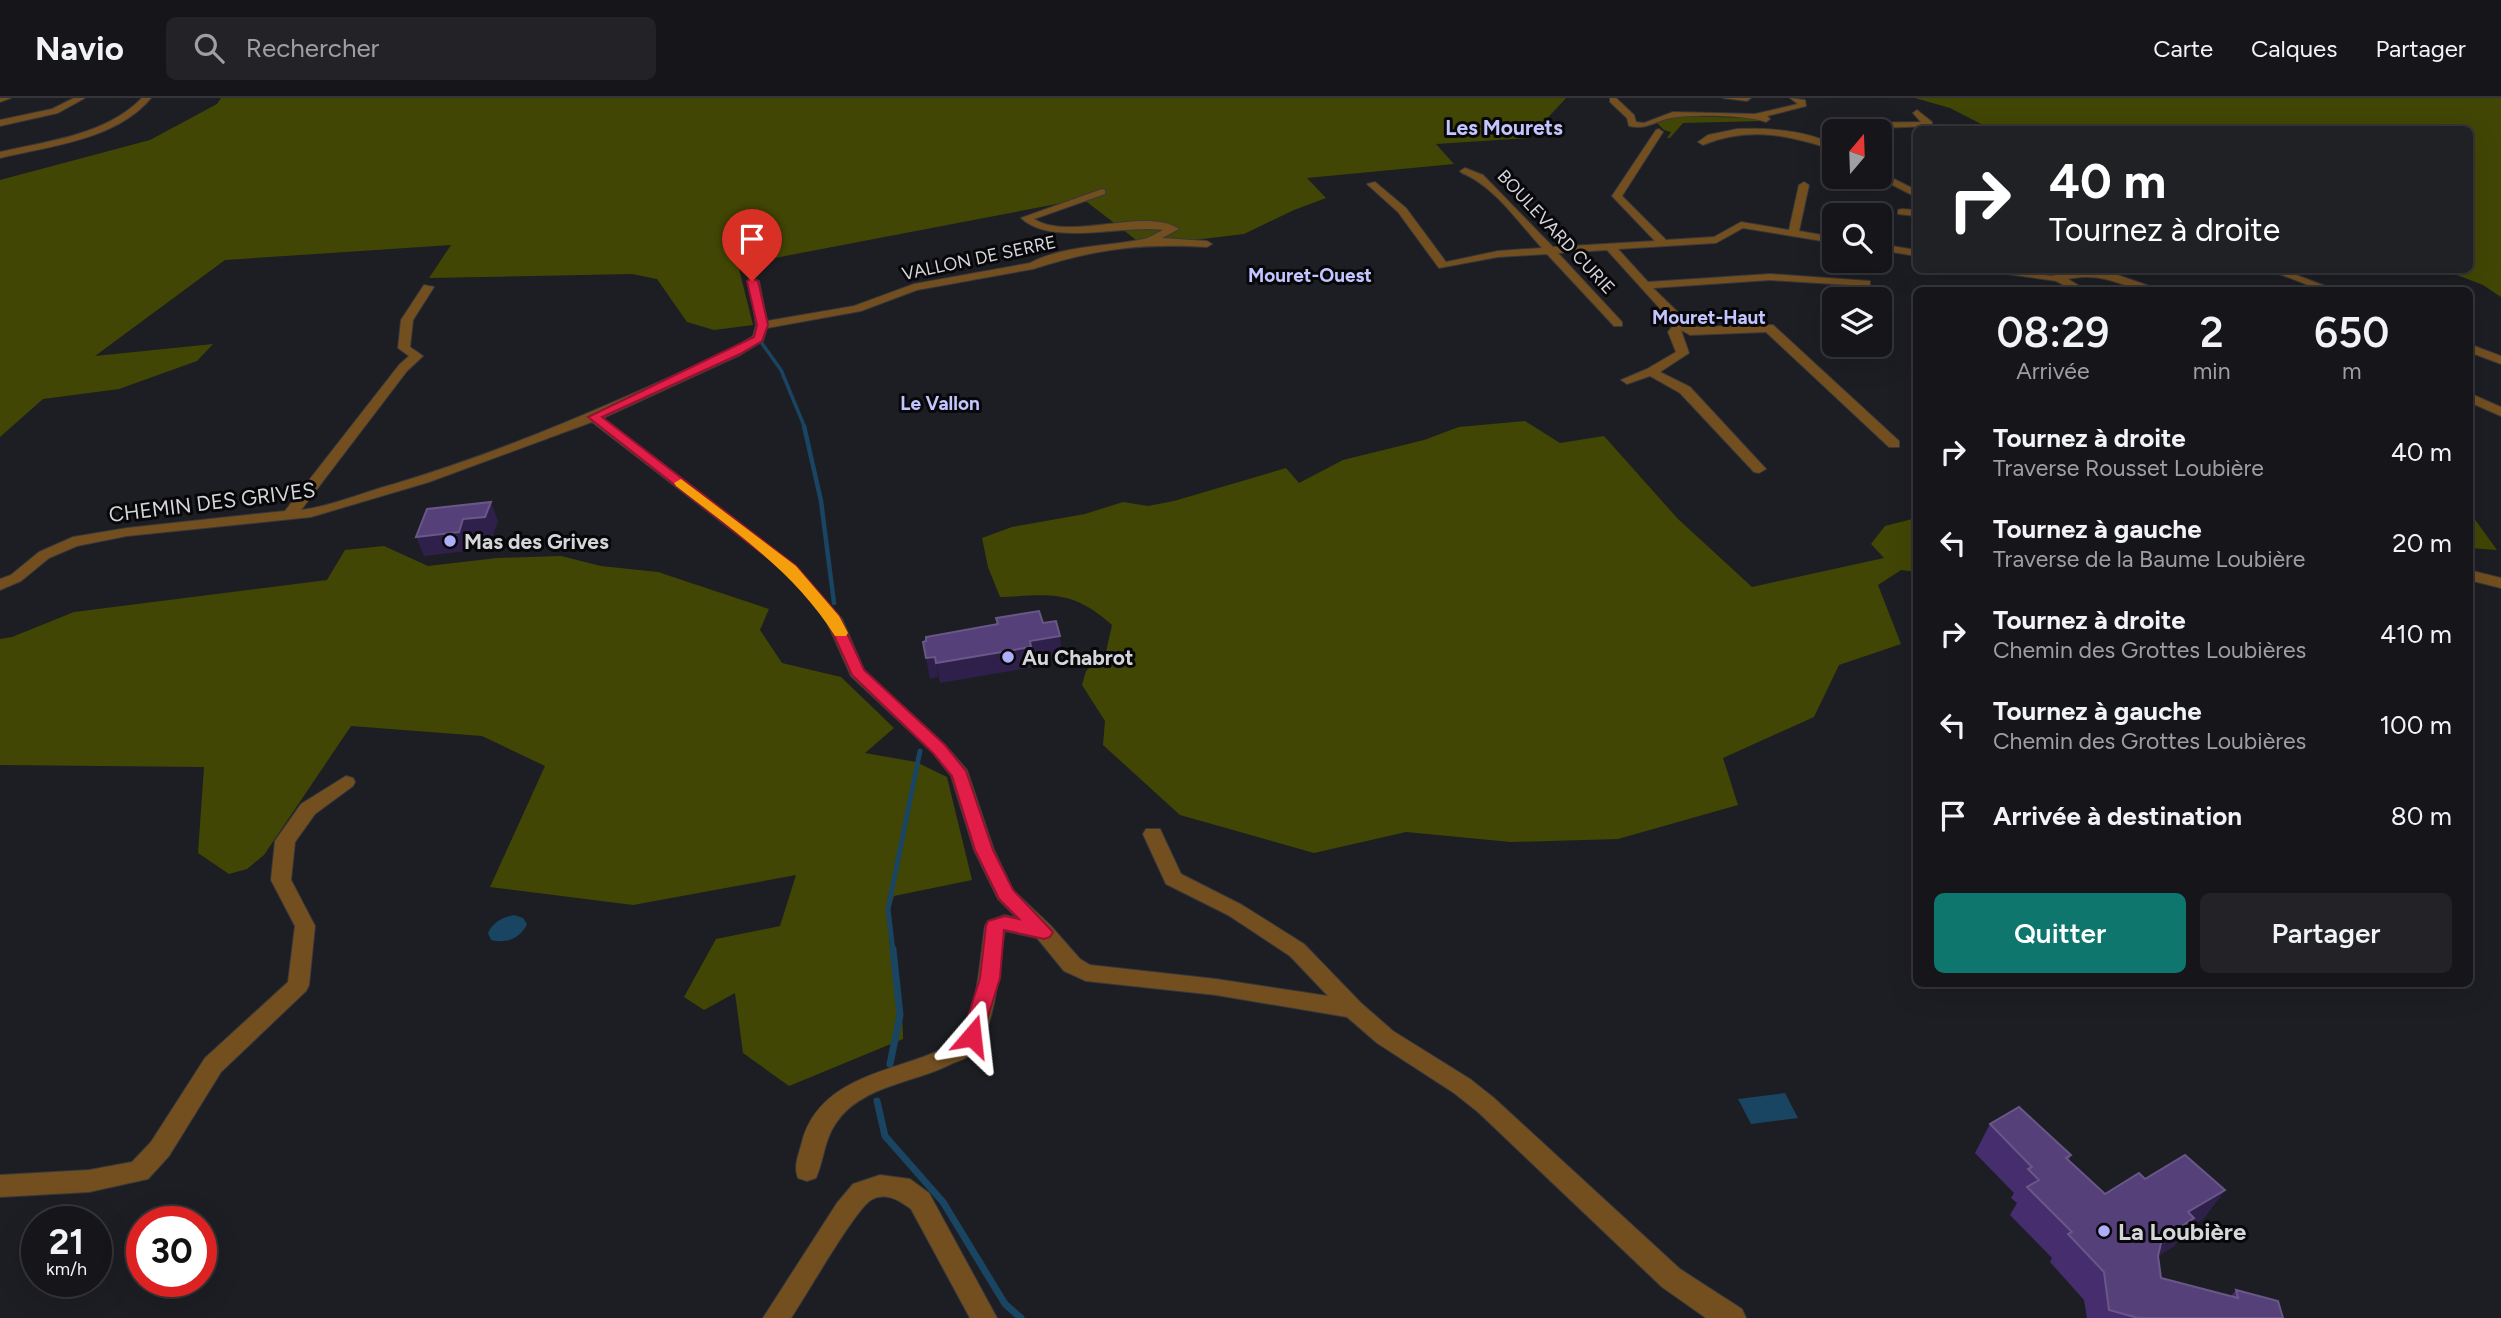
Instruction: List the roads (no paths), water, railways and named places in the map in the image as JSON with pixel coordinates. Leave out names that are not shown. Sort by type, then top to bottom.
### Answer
[{"type":"street","points":[[0,99],[7,98]]},
{"type":"street","points":[[0,123],[55,111],[81,98]]},
{"type":"street","points":[[0,154],[68,138],[117,120],[135,110],[147,98]]},
{"type":"street","points":[[1727,98],[1747,98]]},
{"type":"street","points":[[1760,117],[1762,114],[1802,106],[1802,102],[1794,98]]},
{"type":"street","points":[[1613,100],[1631,117],[1632,124],[1653,124],[1659,118],[1674,115],[1760,117],[1789,125],[1807,137],[1822,143]]},
{"type":"street","points":[[1892,125],[1929,124],[1917,113]]},
{"type":"street","points":[[1659,132],[1617,196],[1663,243]]},
{"type":"street","points":[[1703,142],[1711,135],[1729,133],[1760,132],[1807,137]]},
{"type":"street","name":"BOULEVARD CURIE","points":[[1465,171],[1480,177],[1492,188],[1618,324]]},
{"type":"street","points":[[1892,181],[1913,192]]},
{"type":"street","points":[[1372,184],[1402,210],[1443,266],[1499,254],[1716,240],[1739,225],[1822,238]]},
{"type":"street","points":[[1793,233],[1804,185]]},
{"type":"street","points":[[1102,192],[1026,218],[1038,225],[1075,229],[1158,225],[1174,229],[1164,235],[1123,244]]},
{"type":"street","points":[[1902,212],[1913,214]]},
{"type":"street","name":"VALLON DE SERRE","points":[[762,325],[857,309],[914,287],[1033,266],[1044,260],[1123,244],[1157,241],[1207,244]]},
{"type":"street","points":[[1610,247],[1680,324],[1690,331],[1769,328],[1894,444]]},
{"type":"street","points":[[1892,249],[1913,252]]},
{"type":"street","points":[[2020,273],[2060,279],[2075,287]]},
{"type":"street","points":[[2060,279],[2080,273]]},
{"type":"street","points":[[2108,273],[2147,287]]},
{"type":"street","points":[[2282,273],[2322,287]]},
{"type":"street","points":[[1646,285],[1770,277],[1866,283]]},
{"type":"street","points":[[752,281],[762,325]]},
{"type":"street","points":[[288,517],[403,368],[417,356],[404,348],[407,320],[428,287]]},
{"type":"street","points":[[1627,380],[1651,372],[1684,353],[1674,332],[1680,324]]},
{"type":"street","name":"CHEMIN DES GRIVES","points":[[0,585],[16,578],[54,549],[82,540],[127,532],[288,517],[334,508],[508,451],[594,417],[754,342],[762,325]]},
{"type":"street","points":[[2473,350],[2501,360]]},
{"type":"street","points":[[1651,372],[1685,390],[1759,469]]},
{"type":"street","points":[[2473,399],[2501,412]]},
{"type":"street","points":[[594,417],[791,569],[834,619],[857,672],[939,749],[960,775],[984,850],[1005,894],[1044,932],[1072,965],[1086,973],[1216,987],[1353,1009]]},
{"type":"street","points":[[2473,576],[2501,583]]},
{"type":"street","points":[[0,1186],[89,1181],[139,1171],[160,1149],[213,1065],[298,985],[305,926],[281,880],[285,841],[308,809],[346,782]]},
{"type":"street","points":[[1153,834],[1173,879],[1235,910],[1297,950],[1353,1009],[1385,1037],[1462,1086],[1486,1105],[1671,1278],[1733,1318]]},
{"type":"street","points":[[807,1170],[810,1146],[823,1120],[850,1094],[964,1047],[972,1036],[990,978],[995,926],[1005,923],[1044,932]]},
{"type":"street","points":[[776,1318],[846,1211],[862,1192],[880,1186],[901,1187],[920,1201],[984,1318]]},
{"type":"water","points":[[514,915],[523,918],[527,924],[521,933],[507,941],[491,940],[488,933],[493,926]]},
{"type":"water","points":[[1785,1093],[1798,1118],[1751,1124],[1738,1099]]},
{"type":"waterway","points":[[761,342],[781,370],[805,428]]},
{"type":"waterway","points":[[804,426],[821,501],[834,603]]},
{"type":"waterway","points":[[893,951],[888,909],[920,751]]},
{"type":"waterway","points":[[890,1064],[900,1015],[893,949]]},
{"type":"waterway","points":[[877,1101],[885,1136],[943,1202],[1005,1304],[1021,1318]]},
{"type":"place","name":"Mas des Grives","points":[[450,541]]},
{"type":"place","name":"Au Chabrot","points":[[1008,657]]},
{"type":"place","name":"La Loubière","points":[[2104,1231]]},
{"type":"district","name":"Les Mourets","points":[[1504,127]]},
{"type":"district","name":"Mouret-Ouest","points":[[1310,275]]},
{"type":"district","name":"Mouret-Haut","points":[[1709,317]]},
{"type":"district","name":"Le Vallon","points":[[940,403]]}]
